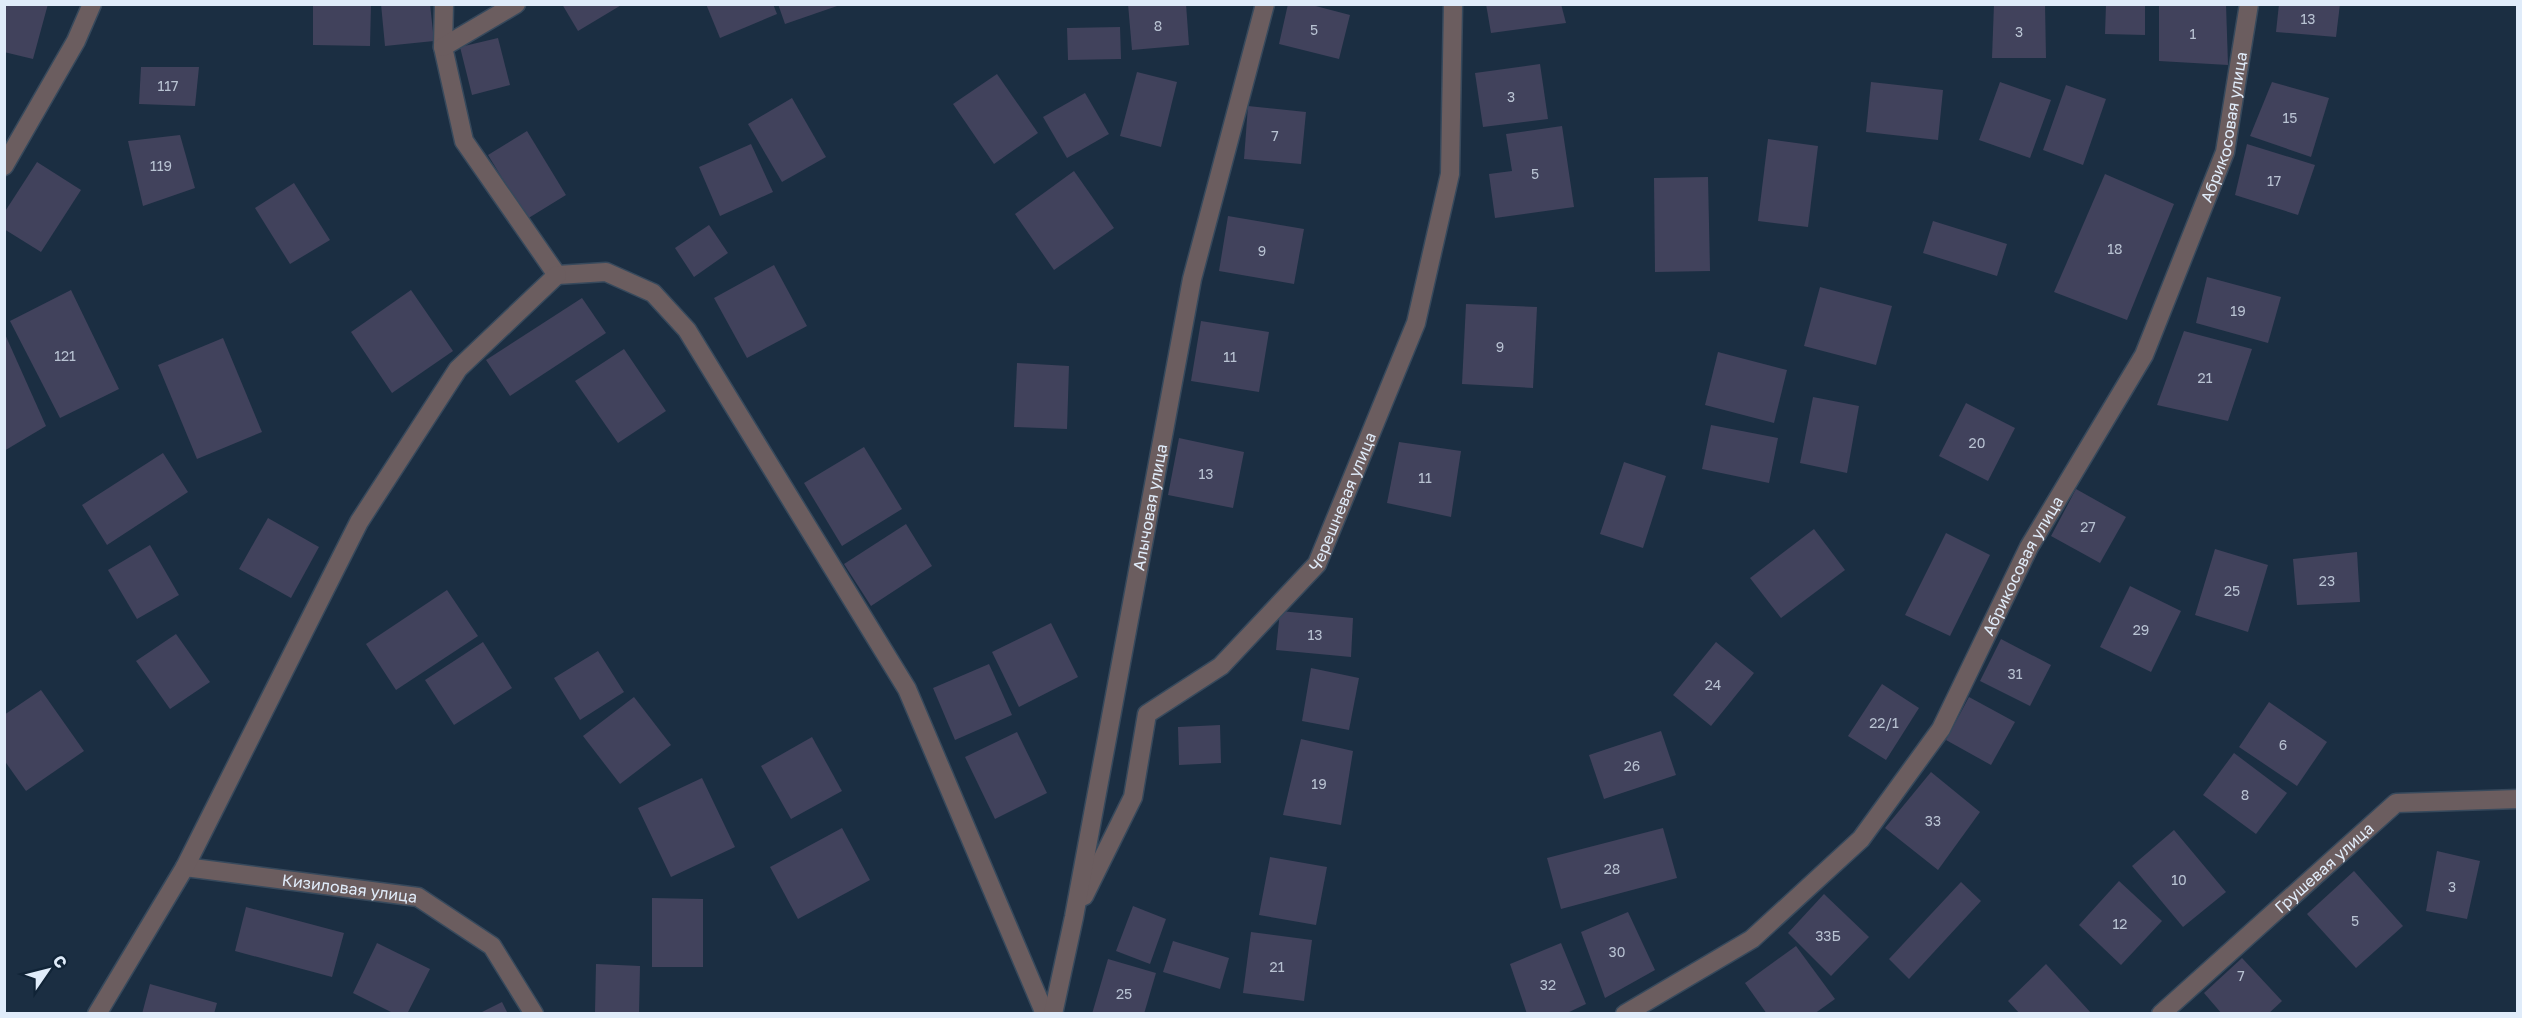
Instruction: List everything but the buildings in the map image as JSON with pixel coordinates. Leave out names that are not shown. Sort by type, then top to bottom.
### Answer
[{"type":"street","points":[[4,166],[76,41],[92,4]]},
{"type":"street","points":[[444,4],[443,48],[464,141],[557,275]]},
{"type":"street","points":[[443,48],[516,4]]},
{"type":"street","name":"Алычовая улица","points":[[1053,1014],[1074,917],[1192,279],[1265,4]]},
{"type":"street","name":"Черешневая улица","points":[[1074,917],[1133,797],[1147,714],[1221,666],[1317,564],[1416,323],[1450,174],[1453,4]]},
{"type":"street","name":"Абрикосовая улица","points":[[1625,1014],[1752,939],[1861,839],[1941,729],[2028,548],[2144,355],[2225,152],[2249,4]]},
{"type":"street","points":[[97,1014],[185,867],[359,522],[458,369],[557,275],[606,272],[653,292],[687,330],[907,689],[1045,1014]]},
{"type":"street","name":"Грушевая улица","points":[[2161,1014],[2396,803],[2517,799]]},
{"type":"street","name":"Кизиловая улица","points":[[185,867],[418,897],[492,946],[534,1014]]}]
